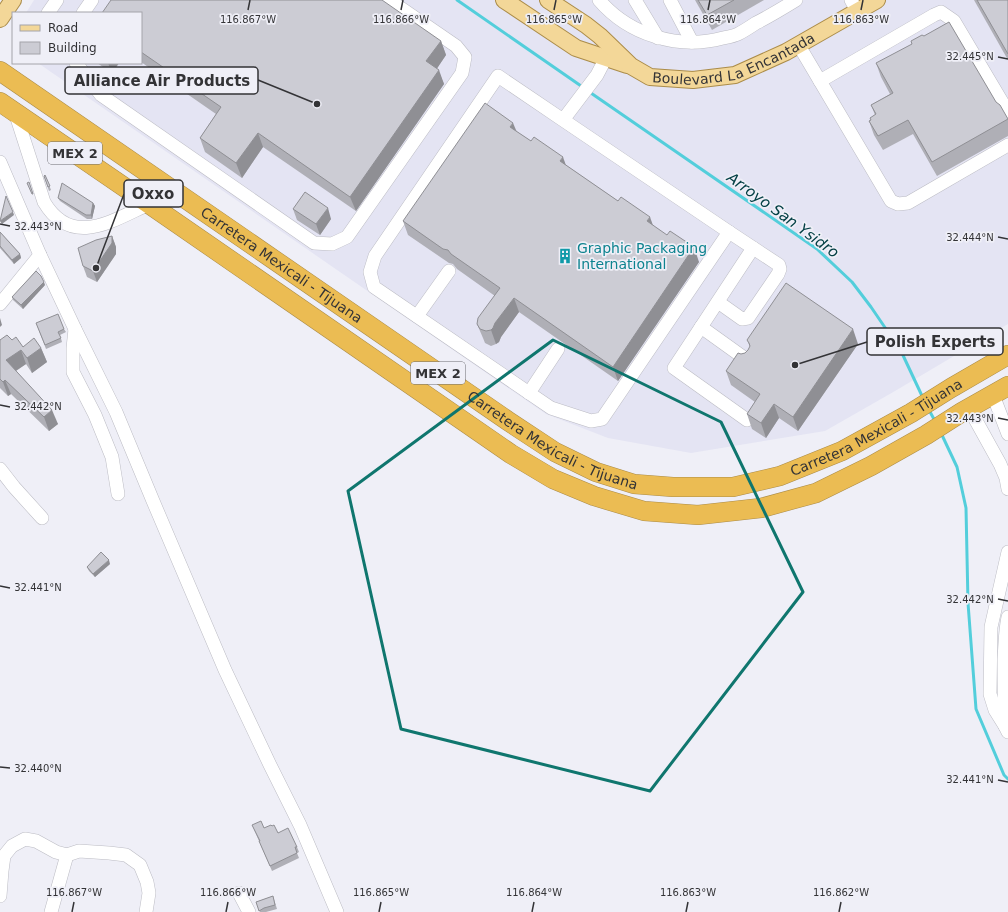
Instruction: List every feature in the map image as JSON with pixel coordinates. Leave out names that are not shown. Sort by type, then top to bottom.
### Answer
[{"type":"highway","name":"Carretera Mexicali - Tijuana","points":[[0,71],[555,452],[596,472],[634,484],[673,487],[733,487],[780,476],[842,451],[911,413],[1008,355]]},
{"type":"highway","name":"Carretera Mexicali - Tijuana","points":[[8,107],[511,454],[554,479],[594,496],[644,511],[698,515],[761,508],[816,493],[871,466],[1001,390]]},
{"type":"main road","points":[[0,19],[13,0]]},
{"type":"main road","name":"Boulevard La Encantada","points":[[504,0],[576,48],[609,53],[650,77],[693,80],[735,75],[786,52],[854,6],[877,0]]},
{"type":"main road","name":"Boulevard La Encantada","points":[[548,0],[600,36],[609,53]]},
{"type":"street","points":[[49,12],[57,0]]},
{"type":"street","points":[[84,12],[92,0]]},
{"type":"street","points":[[77,64],[101,95],[314,243],[332,244],[347,237],[462,73],[465,57],[456,46],[389,0]]},
{"type":"street","points":[[599,0],[607,10],[637,30],[658,38],[692,42],[710,42],[738,34],[796,0]]},
{"type":"street","points":[[635,0],[658,38]]},
{"type":"street","points":[[670,0],[692,42]]},
{"type":"street","points":[[820,81],[941,12],[954,21],[1008,112]]},
{"type":"street","points":[[798,44],[891,201],[898,204],[908,203],[1008,145]]},
{"type":"street","points":[[563,120],[597,75],[609,53]]},
{"type":"street","points":[[718,302],[742,319],[748,318],[778,274],[780,270],[779,265],[498,76],[375,256],[370,272],[374,286],[551,408],[590,421],[602,419],[729,232]]},
{"type":"street","points":[[8,107],[44,202],[49,211],[57,219],[66,224],[86,228],[103,225],[150,204]]},
{"type":"street","points":[[0,162],[40,255],[116,412],[226,670],[270,765],[300,825],[337,912]]},
{"type":"street","points":[[747,420],[674,368],[753,248]]},
{"type":"street","points":[[0,304],[40,255]]},
{"type":"street","points":[[417,316],[449,271]]},
{"type":"street","points":[[701,327],[747,360]]},
{"type":"street","points":[[75,329],[73,372],[95,415],[112,456],[118,494]]},
{"type":"street","points":[[529,393],[558,349]]},
{"type":"street","points":[[1001,390],[1008,434]]},
{"type":"street","points":[[966,410],[1000,464],[1007,482]]},
{"type":"street","points":[[0,469],[42,518]]},
{"type":"street","points":[[1006,729],[995,710],[990,694],[991,627],[1008,552]]},
{"type":"street","points":[[1006,729],[1004,677],[1005,628],[1008,617]]},
{"type":"street","points":[[0,896],[4,856],[12,846],[26,839],[36,841],[56,852],[67,855],[79,851],[126,855],[140,865],[147,882],[149,893],[146,912]]},
{"type":"street","points":[[51,912],[67,855]]},
{"type":"street","points":[[239,893],[249,912]]},
{"type":"highlighted area","points":[[553,340],[721,422],[803,592],[650,791],[401,729],[348,491]]},
{"type":"shaded area","points":[[34,0],[1008,0],[1008,324],[825,431],[691,453],[608,438],[546,414],[39,64],[142,64],[142,12],[27,12]]},
{"type":"building","points":[[111,0],[382,0],[441,41],[426,61],[439,70],[350,197],[258,133],[236,163],[200,138],[221,107],[142,53],[142,12],[103,12]]},
{"type":"building","points":[[698,0],[734,0],[707,15]]},
{"type":"building","points":[[977,0],[1008,0],[1008,54]]},
{"type":"building","points":[[949,22],[996,102],[1000,105],[1008,119],[932,162],[908,120],[878,136],[869,121],[871,120],[870,118],[876,114],[871,105],[893,93],[876,63],[912,44],[911,41],[922,35],[924,36]]},
{"type":"building","name":"Graphic Packaging International","points":[[485,103],[513,123],[510,127],[531,141],[534,137],[563,157],[560,161],[618,201],[621,197],[650,217],[647,221],[667,235],[670,231],[694,247],[613,367],[514,298],[491,330],[486,331],[480,329],[477,324],[478,318],[500,288],[451,254],[448,250],[443,249],[403,221]]},
{"type":"building","points":[[45,175],[50,186],[48,187],[44,176]]},
{"type":"building","points":[[29,182],[33,194],[27,183]]},
{"type":"building","points":[[62,183],[93,203],[91,215],[86,215],[58,198]]},
{"type":"building","points":[[305,192],[328,208],[316,224],[293,209]]},
{"type":"building","points":[[6,196],[13,212],[0,221]]},
{"type":"building","points":[[0,232],[20,254],[12,260],[0,246]]},
{"type":"building","points":[[112,236],[112,243],[93,271],[83,266],[78,248],[96,240]]},
{"type":"building","points":[[36,271],[44,282],[21,305],[12,297]]},
{"type":"building","points":[[786,283],[853,329],[793,417],[774,404],[761,423],[747,414],[760,394],[726,371],[738,353],[745,353],[748,350],[750,346],[747,340]]},
{"type":"building","points":[[58,314],[64,329],[58,332],[61,338],[45,345],[36,323]]},
{"type":"building","points":[[7,335],[12,340],[16,337],[23,347],[34,338],[41,348],[27,358],[21,350],[6,360],[52,410],[44,417],[5,380],[3,382],[0,379],[0,340]]},
{"type":"building","points":[[101,552],[109,560],[93,574],[87,567]]},
{"type":"building","points":[[261,821],[264,828],[274,825],[278,833],[288,828],[297,847],[295,847],[297,853],[270,866],[252,825]]},
{"type":"building","points":[[273,896],[275,905],[259,911],[256,902]]},
{"type":"waterway","name":"Arroyo San Ysidro","points":[[457,0],[584,88]]},
{"type":"waterway","name":"Arroyo San Ysidro","points":[[588,91],[817,249],[852,282],[871,307],[901,351],[923,398]]},
{"type":"waterway","name":"Arroyo San Ysidro","points":[[929,410],[935,421]]},
{"type":"waterway","name":"Arroyo San Ysidro","points":[[941,433],[957,467],[966,508],[968,603],[976,709],[1004,775],[1008,779]]},
{"type":"place","name":"Alliance Air Products","points":[[317,104]]},
{"type":"place","name":"Graphic Packaging International","points":[[565,256]]},
{"type":"place","name":"Oxxo","points":[[96,268]]},
{"type":"place","name":"Polish Experts","points":[[795,365]]}]
